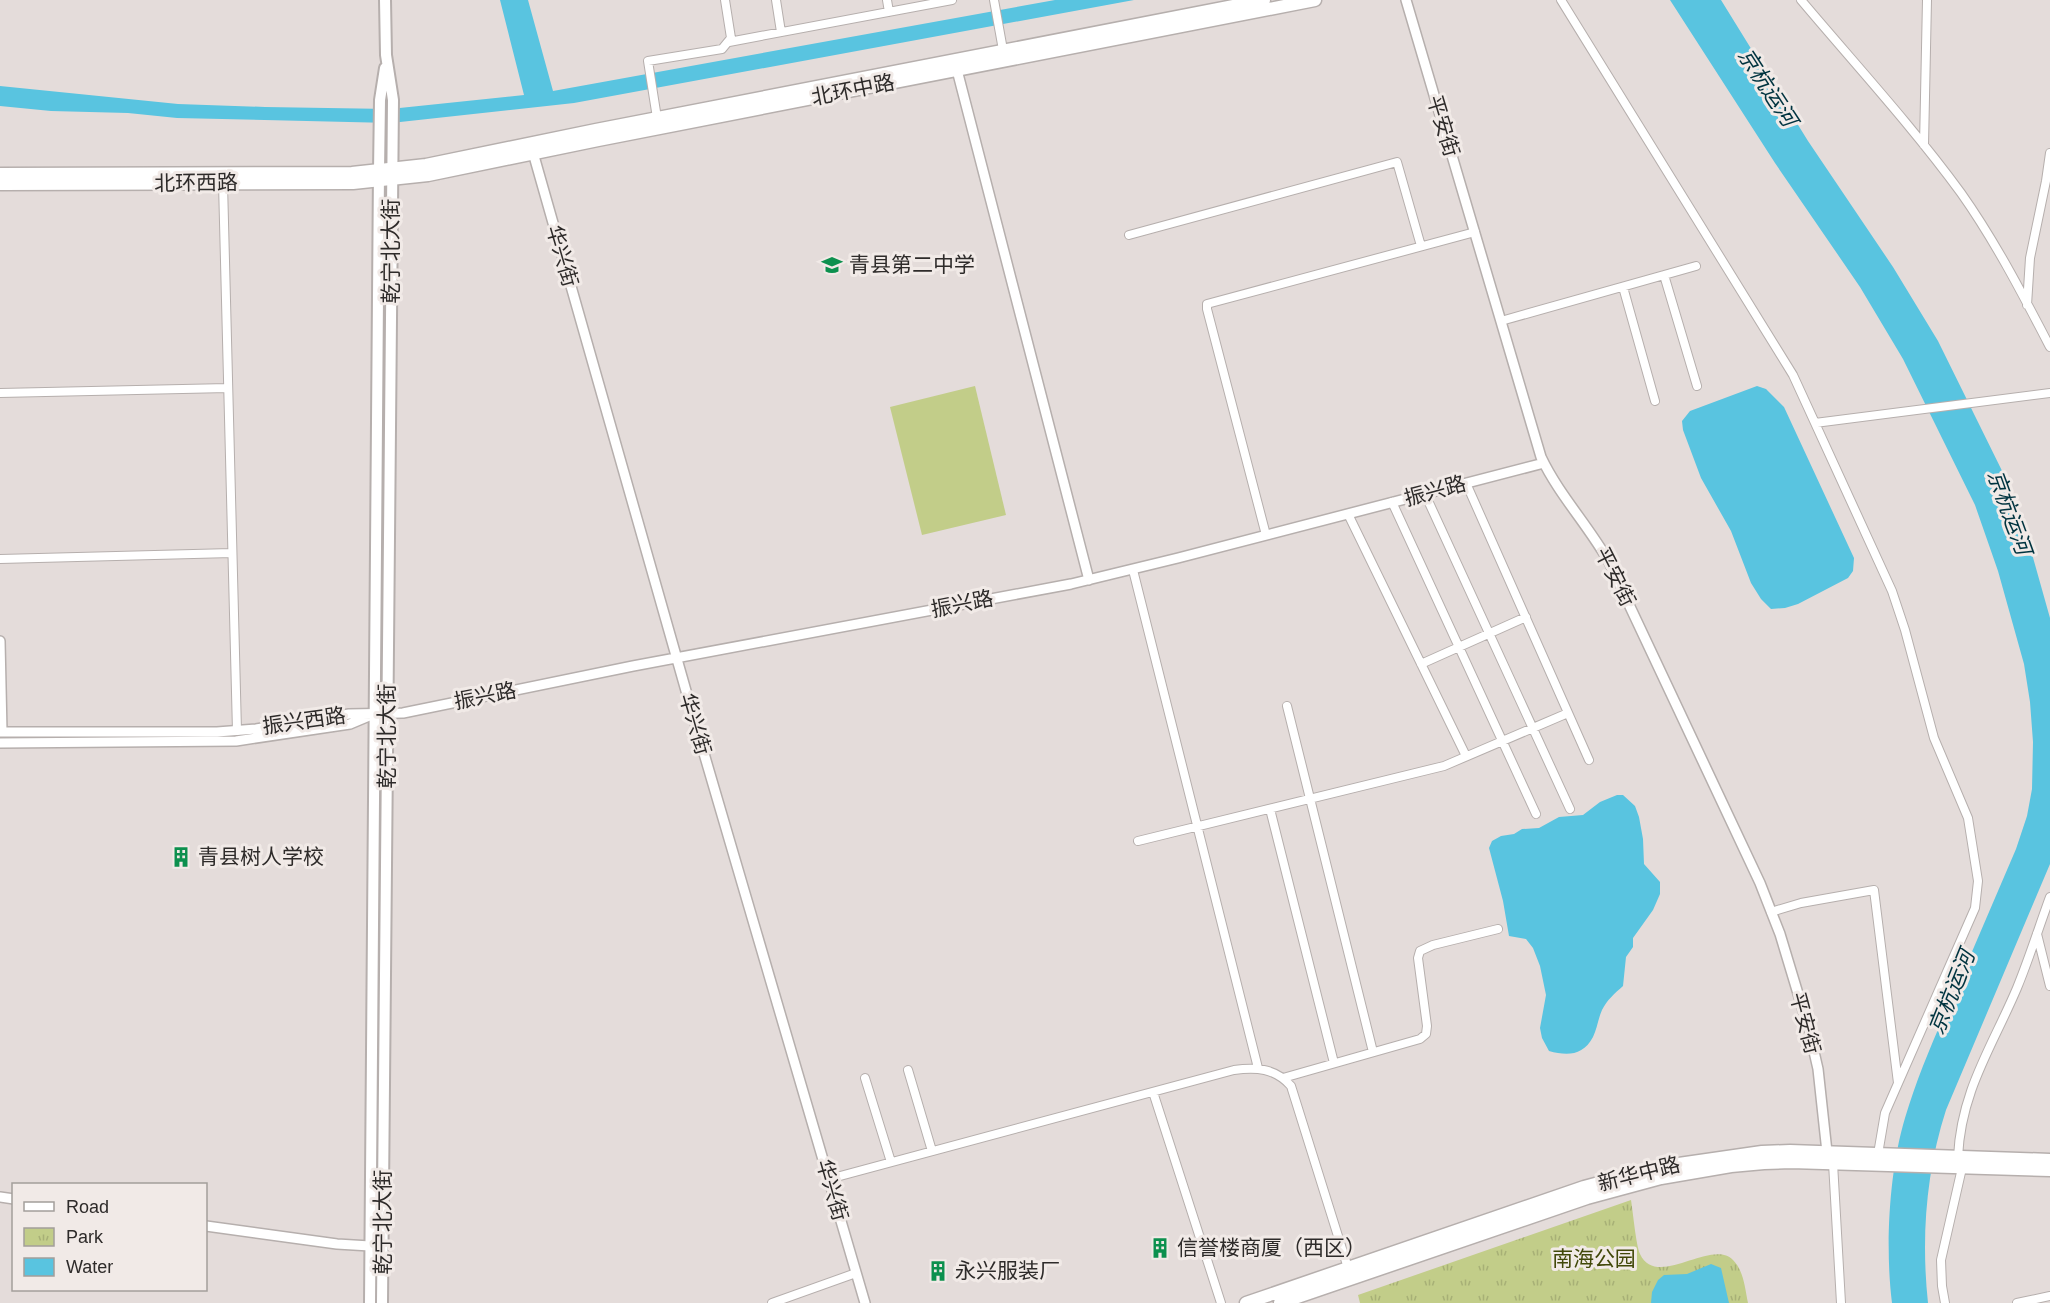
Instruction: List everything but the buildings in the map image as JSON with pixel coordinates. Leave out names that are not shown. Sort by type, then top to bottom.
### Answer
[{"type":"main road","points":[[385,0],[386,55],[393,99],[392,146],[385,176]]},
{"type":"main road","name":"北环中路","points":[[385,176],[428,175],[657,118],[1264,0]]},
{"type":"main road","name":"北环中路","points":[[532,148],[957,70],[1315,0]]},
{"type":"main road","points":[[385,176],[380,147],[380,100],[386,55]]},
{"type":"main road","name":"北环西路","points":[[0,174],[343,173],[385,176]]},
{"type":"main road","name":"北环西路","points":[[0,184],[353,183],[385,176]]},
{"type":"main road","name":"乾宁北大街","points":[[370,1303],[374,714],[385,176]]},
{"type":"main road","name":"乾宁北大街","points":[[382,1303],[387,714],[385,176]]},
{"type":"main road","name":"新华中路","points":[[1246,1303],[1626,1174],[1729,1155],[1790,1151],[1830,1158]]},
{"type":"main road","name":"新华中路","points":[[1280,1303],[1629,1185],[1731,1166],[1830,1158],[1885,1158],[2050,1170]]},
{"type":"main road","name":"新华中路","points":[[1960,1162],[2050,1160]]},
{"type":"street","points":[[657,118],[648,61],[722,49],[731,38],[725,0]]},
{"type":"street","points":[[776,0],[781,32]]},
{"type":"street","points":[[887,0],[889,12]]},
{"type":"street","points":[[729,42],[952,0]]},
{"type":"street","points":[[994,0],[1004,50]]},
{"type":"street","name":"平安街","points":[[1406,0],[1536,444],[1558,488],[1593,534],[1609,562],[1742,845],[1780,934],[1814,1048],[1830,1158],[1841,1303]]},
{"type":"street","points":[[1561,0],[1793,375],[1892,591],[1934,738],[1968,818],[1978,881],[1975,908],[1885,1113],[1885,1158]]},
{"type":"street","points":[[1802,0],[1924,145],[1962,195],[1980,222],[2050,347]]},
{"type":"street","points":[[1924,145],[1927,0]]},
{"type":"street","points":[[957,70],[1089,580]]},
{"type":"street","name":"华兴街","points":[[532,148],[676,658],[865,1303]]},
{"type":"street","points":[[2027,304],[2030,258],[2050,153]]},
{"type":"street","points":[[1129,235],[1398,162],[1421,246]]},
{"type":"street","points":[[222,183],[237,731]]},
{"type":"street","points":[[1266,535],[1207,304],[1475,232]]},
{"type":"street","points":[[1501,321],[1696,266]]},
{"type":"street","points":[[1664,275],[1697,386]]},
{"type":"street","points":[[1623,287],[1655,401]]},
{"type":"street","points":[[0,393],[228,388]]},
{"type":"street","points":[[1815,423],[2050,393]]},
{"type":"street","name":"振兴路","points":[[374,714],[404,713],[676,658],[1089,580],[1544,463]]},
{"type":"street","points":[[1466,483],[1589,760]]},
{"type":"street","points":[[1425,494],[1570,809]]},
{"type":"street","points":[[1392,502],[1536,814]]},
{"type":"street","points":[[1348,514],[1466,756]]},
{"type":"street","points":[[0,559],[232,553]]},
{"type":"street","points":[[1133,570],[1258,1068]]},
{"type":"street","points":[[1421,664],[1526,617]]},
{"type":"street","points":[[0,641],[1,732]]},
{"type":"street","points":[[1287,706],[1308,800],[1373,1052]]},
{"type":"street","points":[[1138,841],[1424,771],[1568,713]]},
{"type":"street","name":"振兴西路","points":[[1,732],[237,731],[350,714],[374,714]]},
{"type":"street","name":"振兴西路","points":[[0,743],[236,741],[350,724],[374,714]]},
{"type":"street","points":[[1270,809],[1334,1063]]},
{"type":"street","points":[[1771,912],[1801,903],[1874,890],[1898,1085]]},
{"type":"street","points":[[1945,1303],[1941,1260],[1960,1162],[1964,1111],[1975,1076],[2017,987],[2050,897]]},
{"type":"street","points":[[1283,1078],[1420,1039],[1426,1034],[1427,1018],[1418,958],[1420,951],[1433,945],[1498,929]]},
{"type":"street","points":[[2037,933],[2050,986]]},
{"type":"street","points":[[829,1179],[1234,1070],[1258,1068],[1276,1073],[1291,1086],[1348,1268]]},
{"type":"street","points":[[908,1070],[932,1151]]},
{"type":"street","points":[[865,1078],[891,1162]]},
{"type":"street","points":[[1153,1092],[1221,1303]]},
{"type":"street","points":[[207,1226],[337,1244],[370,1246]]},
{"type":"street","points":[[772,1303],[856,1273]]},
{"type":"street","points":[[2017,1302],[2050,1296]]},
{"type":"green space","points":[[975,386],[1006,515],[922,535],[890,407]]},
{"type":"green space","name":"南海公园","points":[[1631,1200],[1640,1254],[1648,1264],[1659,1267],[1671,1266],[1712,1255],[1723,1255],[1733,1260],[1740,1269],[1748,1303],[1360,1303],[1358,1295]]},
{"type":"water","points":[[500,0],[528,0],[553,91],[1055,0],[1134,0],[574,103],[391,123],[177,118],[0,106],[0,86],[178,104],[265,107],[390,109],[524,95]]},
{"type":"water","name":"京杭运河","points":[[1670,0],[1721,0],[1808,141],[1893,267],[1938,341],[2010,487],[2050,618],[2050,864],[1946,1110],[1939,1133],[1930,1181],[1925,1230],[1928,1303],[1892,1303],[1889,1234],[1895,1162],[1905,1118],[1923,1066],[2016,849],[2027,816],[2032,789],[2033,742],[2024,664],[1998,571],[1975,505],[1903,359],[1860,287],[1775,163]]},
{"type":"water","points":[[1757,386],[1766,389],[1784,407],[1854,558],[1853,571],[1848,578],[1798,604],[1785,608],[1771,609],[1761,599],[1751,583],[1731,531],[1701,478],[1683,430],[1682,421],[1690,411]]},
{"type":"water","points":[[1623,795],[1635,806],[1643,839],[1644,864],[1660,882],[1660,894],[1653,910],[1633,938],[1633,947],[1626,957],[1623,986],[1604,1006],[1589,1043],[1574,1053],[1562,1054],[1549,1051],[1540,1028],[1546,995],[1540,966],[1533,948],[1526,939],[1509,936],[1503,901],[1489,848],[1492,841],[1501,836],[1514,834],[1522,829],[1539,828],[1559,817],[1583,815],[1600,802]]},
{"type":"water","points":[[1711,1264],[1721,1268],[1729,1303],[1651,1303],[1652,1292],[1658,1280],[1664,1275],[1687,1274]]},
{"type":"place","name":"青县第二中学","points":[[832,265]]},
{"type":"place","name":"青县树人学校","points":[[181,857]]},
{"type":"place","name":"信誉楼商厦（西区）","points":[[1160,1248]]},
{"type":"place","name":"永兴服装厂","points":[[938,1271]]}]
